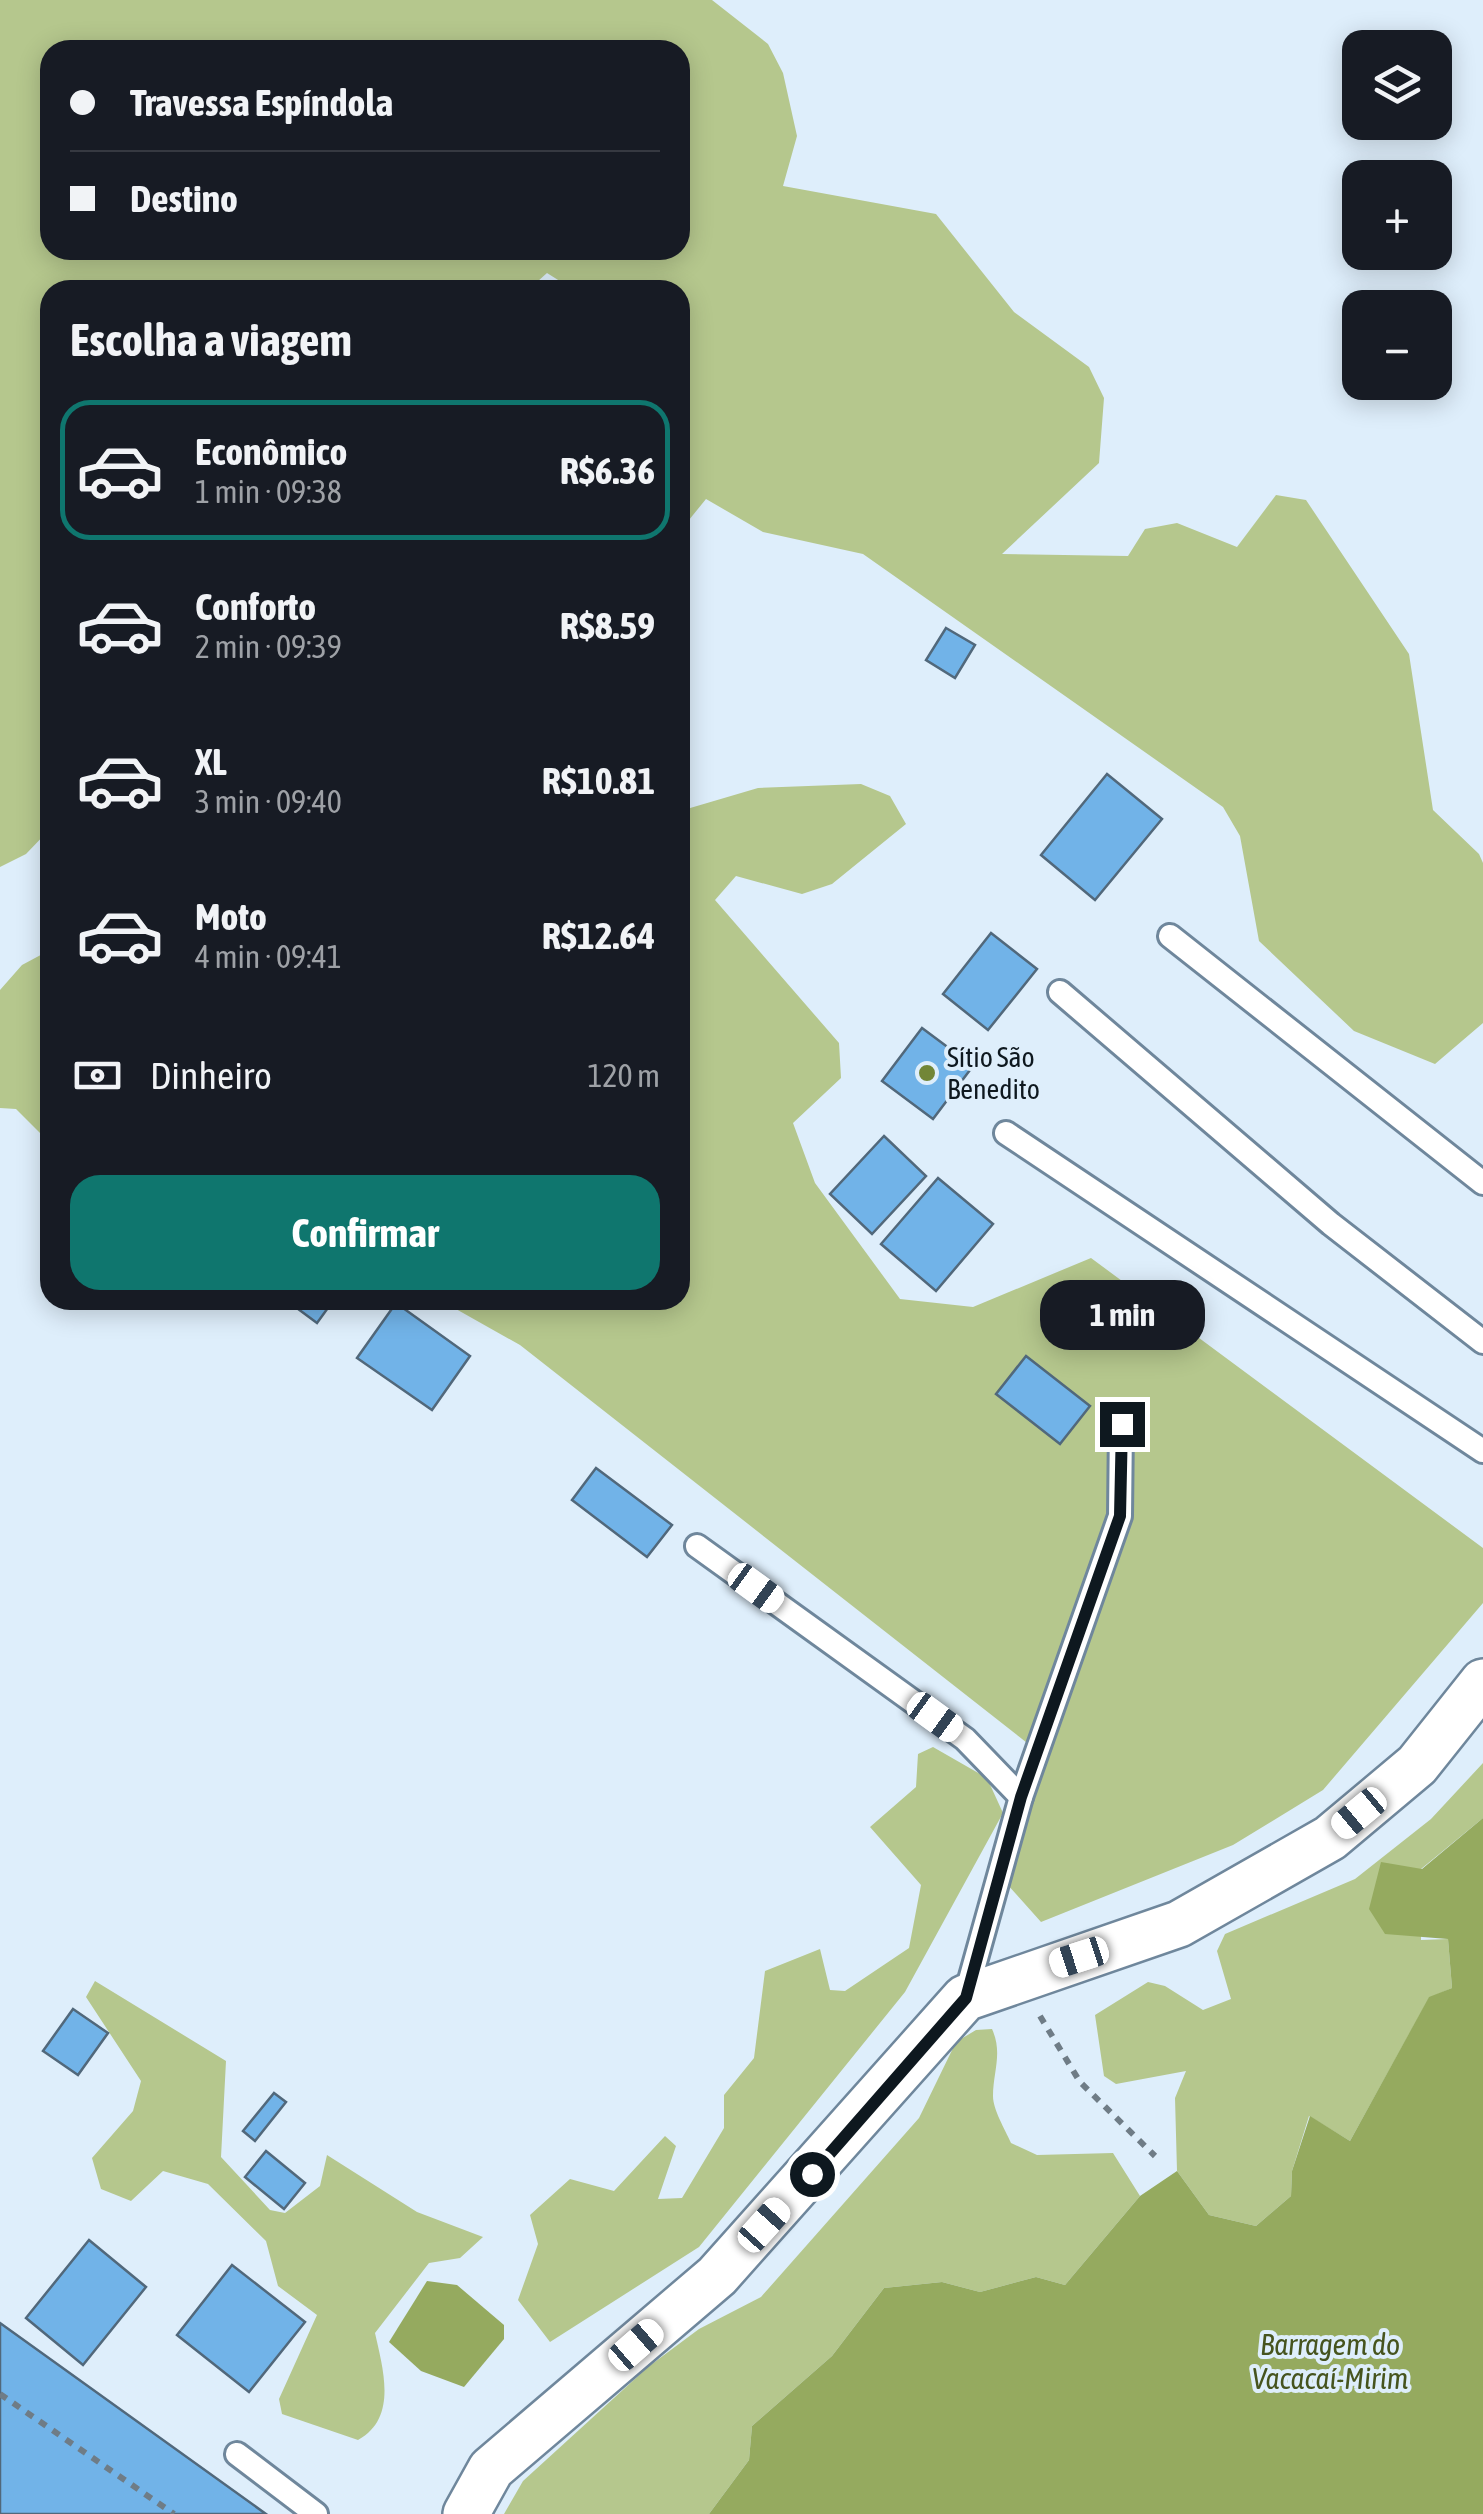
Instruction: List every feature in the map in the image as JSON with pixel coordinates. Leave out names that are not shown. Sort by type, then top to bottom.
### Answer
[{"type":"street","points":[[466,2514],[491,2469],[717,2276],[966,1998],[1179,1924],[1330,1838],[1418,1765],[1483,1682]]},
{"type":"lane","points":[[1170,936],[1483,1183]]},
{"type":"lane","points":[[1060,992],[1331,1224],[1483,1342]]},
{"type":"lane","points":[[1006,1132],[1483,1450]]},
{"type":"lane","points":[[966,1998],[1021,1797],[1120,1516],[1122,1424]]},
{"type":"lane","points":[[697,1546],[964,1739],[1021,1797]]},
{"type":"lane","points":[[237,2454],[316,2514]]},
{"type":"path","points":[[1012,1979],[1054,2036],[1080,2082],[1155,2156]]},
{"type":"path","points":[[0,2394],[174,2514]]},
{"type":"shaded area","points":[[0,0],[712,0],[768,44],[783,73],[797,136],[783,186],[936,214],[1014,312],[1089,367],[1104,398],[1099,463],[1002,554],[1128,556],[1145,529],[1177,523],[1237,547],[1276,495],[1306,500],[1409,654],[1433,810],[1479,854],[1483,863],[1483,1023],[1435,1064],[1354,1031],[1259,941],[1240,836],[1223,807],[863,554],[763,532],[706,499],[690,519],[690,280],[558,280],[547,273],[539,280],[40,280],[40,839],[26,854],[0,867]]},
{"type":"shaded area","points":[[861,784],[890,796],[906,824],[832,884],[802,894],[736,876],[715,900],[839,1043],[841,1078],[793,1123],[815,1183],[900,1299],[973,1307],[1091,1258],[1483,1548],[1483,1603],[1323,1790],[1233,1845],[1041,1922],[998,1874],[1040,1753],[520,1345],[458,1310],[690,1310],[690,808],[758,788]]},
{"type":"shaded area","points":[[40,955],[40,1133],[16,1109],[0,1108],[0,990],[22,965]]},
{"type":"shaded area","points":[[933,1747],[987,1778],[1003,1813],[905,1992],[699,2247],[550,2342],[518,2300],[538,2244],[530,2215],[570,2179],[614,2191],[665,2136],[676,2146],[658,2199],[682,2198],[724,2128],[724,2095],[754,2058],[765,1971],[820,1949],[830,1990],[845,1991],[909,1948],[921,1885],[870,1827],[916,1787],[918,1754]]},
{"type":"shaded area","points":[[1483,1763],[1483,1818],[1421,1869],[1421,1940],[1448,1939],[1452,1988],[1429,1998],[1350,2141],[1309,2116],[1292,2171],[1291,2196],[1256,2226],[1209,2215],[1177,2171],[1175,2098],[1186,2071],[1116,2084],[1104,2076],[1095,2015],[1148,1982],[1165,1986],[1203,2010],[1231,1999],[1217,1951],[1225,1934],[1355,1879],[1431,1819]]},
{"type":"shaded area","points":[[95,1981],[226,2061],[221,2157],[270,2210],[285,2213],[320,2186],[327,2155],[417,2212],[483,2237],[460,2258],[429,2263],[375,2333],[384,2377],[383,2406],[371,2431],[358,2440],[282,2414],[279,2399],[317,2315],[278,2286],[266,2241],[208,2184],[163,2171],[131,2201],[101,2189],[92,2158],[133,2111],[141,2081],[86,1997]]},
{"type":"shaded area","points":[[992,2029],[997,2054],[994,2101],[1011,2143],[1037,2155],[1113,2153],[1140,2196],[1065,2285],[1036,2277],[980,2292],[942,2282],[884,2288],[832,2356],[752,2426],[749,2460],[709,2514],[504,2514],[523,2481],[648,2367],[699,2329],[761,2297],[919,2118],[956,2042],[976,2030]]},
{"type":"water","name":"Barragem do Vacacaí-Mirim","points":[[1483,1818],[1483,2514],[709,2514],[749,2460],[752,2426],[832,2356],[884,2288],[942,2282],[980,2292],[1036,2277],[1065,2285],[1140,2196],[1177,2171],[1209,2215],[1256,2226],[1291,2196],[1292,2171],[1310,2116],[1350,2141],[1429,1997],[1452,1988],[1448,1939],[1385,1934],[1369,1909],[1381,1862],[1422,1869]]},
{"type":"water","points":[[427,2281],[457,2285],[504,2325],[504,2339],[464,2387],[421,2371],[389,2342]]},
{"type":"building","points":[[946,628],[975,645],[955,678],[926,660]]},
{"type":"building","points":[[1107,774],[1162,819],[1095,900],[1041,855]]},
{"type":"building","points":[[991,933],[1037,969],[988,1030],[943,994]]},
{"type":"building","name":"Sítio São Benedito","points":[[922,1028],[973,1066],[933,1119],[882,1081]]},
{"type":"building","points":[[884,1136],[926,1176],[872,1234],[830,1194]]},
{"type":"building","points":[[938,1178],[993,1224],[936,1291],[881,1244]]},
{"type":"building","points":[[299,1310],[326,1310],[317,1323]]},
{"type":"building","points":[[391,1310],[406,1310],[470,1356],[432,1410],[357,1358]]},
{"type":"building","points":[[1026,1356],[1090,1406],[1060,1444],[996,1394]]},
{"type":"building","points":[[596,1468],[672,1525],[647,1557],[572,1500]]},
{"type":"building","points":[[73,2009],[108,2033],[78,2075],[43,2051]]},
{"type":"building","points":[[274,2093],[286,2102],[255,2141],[243,2131]]},
{"type":"building","points":[[266,2151],[305,2183],[284,2209],[245,2177]]},
{"type":"building","points":[[89,2240],[146,2287],[83,2365],[26,2318]]},
{"type":"building","points":[[232,2265],[305,2322],[249,2392],[177,2335]]},
{"type":"building","points":[[0,2323],[266,2514],[0,2514]]},
{"type":"place","name":"Sítio São Benedito","points":[[927,1073]]},
{"type":"route","points":[[812,2174],[966,1998],[1021,1797],[1120,1516],[1122,1424]]}]
